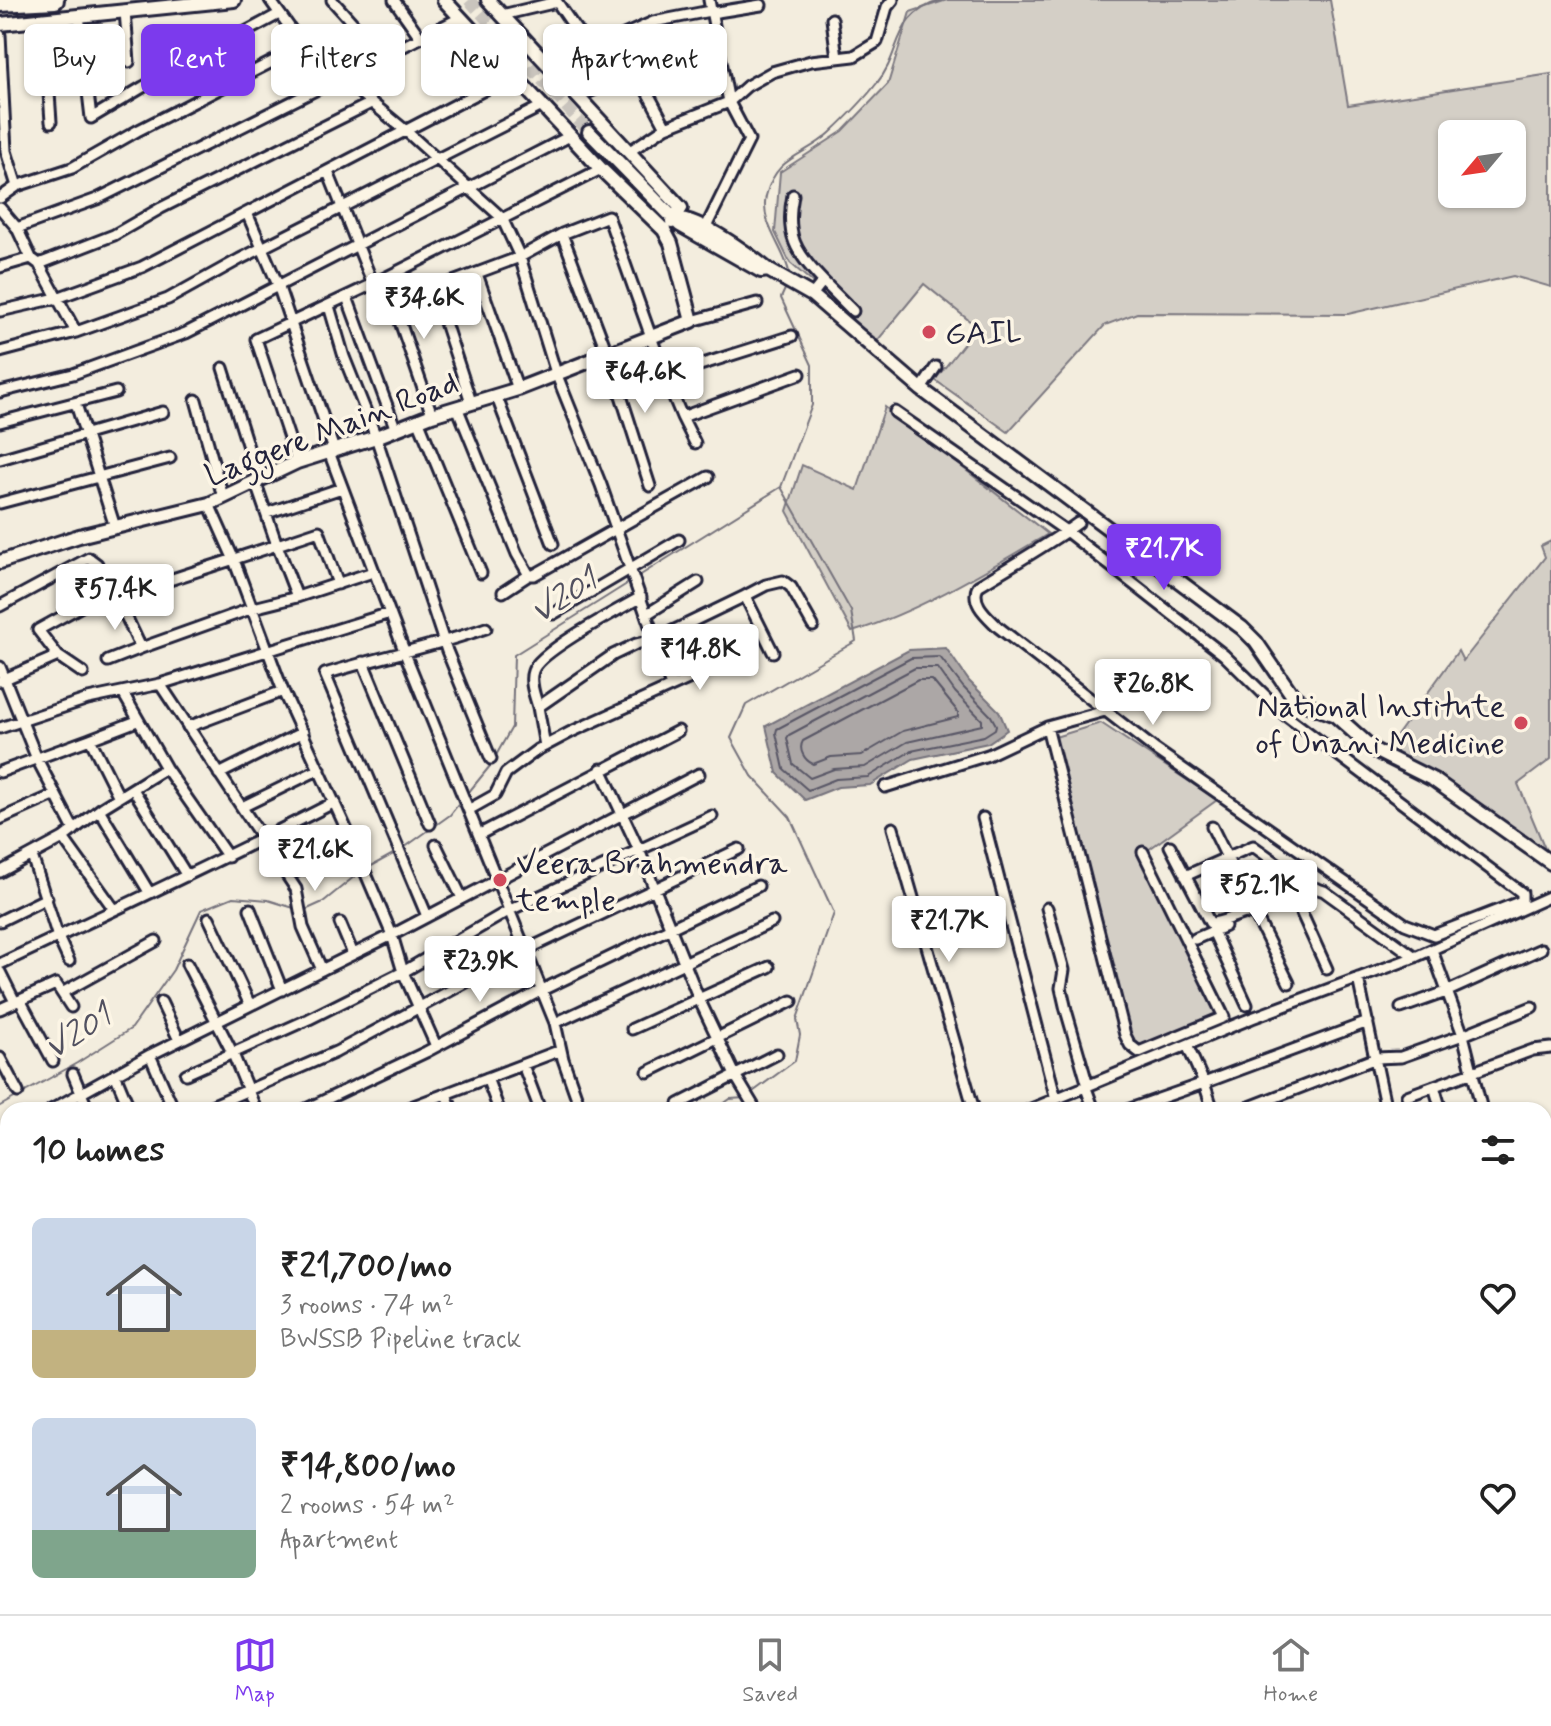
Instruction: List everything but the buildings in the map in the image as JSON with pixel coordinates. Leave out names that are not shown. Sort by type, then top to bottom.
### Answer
[{"type":"highway","points":[[0,3],[55,0]]},
{"type":"street","points":[[0,24],[234,0]]},
{"type":"street","points":[[270,0],[286,24]]},
{"type":"street","points":[[332,0],[353,24]]},
{"type":"street","points":[[394,0],[420,37]]},
{"type":"street","points":[[444,0],[466,24]]},
{"type":"street","points":[[488,0],[543,58]]},
{"type":"street","points":[[502,15],[568,0]]},
{"type":"street","points":[[630,151],[666,127],[729,102],[747,86],[772,72],[811,61],[854,56],[877,42],[887,7],[893,0]]},
{"type":"street","points":[[557,2],[590,50],[653,22],[710,8],[761,5]]},
{"type":"street","points":[[125,11],[129,62]]},
{"type":"street","points":[[79,15],[91,118],[279,14]]},
{"type":"street","points":[[405,44],[460,18]]},
{"type":"street","points":[[832,19],[837,58]]},
{"type":"street","points":[[44,20],[51,122]]},
{"type":"street","points":[[0,35],[6,151],[17,186]]},
{"type":"street","points":[[0,198],[17,186],[72,168],[271,62]]},
{"type":"street","points":[[527,90],[664,230],[671,243],[692,321],[757,303]]},
{"type":"street","points":[[705,229],[749,140],[729,102],[727,92]]},
{"type":"street","points":[[0,226],[14,226],[97,199],[303,96]]},
{"type":"street","points":[[363,96],[502,218],[520,257],[556,373],[631,569],[671,686]]},
{"type":"street","points":[[0,311],[57,298],[142,267],[473,96]]},
{"type":"street","points":[[579,96],[681,208],[664,230]]},
{"type":"street","points":[[649,96],[666,127]]},
{"type":"street","points":[[0,267],[35,261],[114,235],[161,208],[371,103]]},
{"type":"street","points":[[0,352],[76,332],[168,299],[542,106]]},
{"type":"street","points":[[589,132],[680,225],[761,271],[768,270]]},
{"type":"street","points":[[0,392],[73,374],[171,340],[570,136]]},
{"type":"street","points":[[297,462],[256,339],[329,306],[601,169]]},
{"type":"street","points":[[328,172],[373,284]]},
{"type":"street","points":[[793,195],[788,219],[802,257],[853,311]]},
{"type":"street","points":[[0,208],[14,226],[76,332]]},
{"type":"street","points":[[247,213],[292,323],[342,488],[373,572],[555,1023],[578,1102]]},
{"type":"street","points":[[471,402],[430,286],[477,274],[608,216],[665,376],[695,443]]},
{"type":"street","points":[[676,218],[686,219],[705,229],[812,295],[921,389],[1242,628],[1256,642],[1288,691],[1298,700],[1335,715],[1374,750],[1434,780],[1551,863]]},
{"type":"street","points":[[562,234],[608,355],[650,486]]},
{"type":"street","points":[[477,274],[518,389]]},
{"type":"street","points":[[385,278],[432,415]]},
{"type":"street","points":[[812,295],[823,281]]},
{"type":"street","points":[[347,297],[396,430]]},
{"type":"street","points":[[329,306],[344,357],[376,437],[445,643],[491,759]]},
{"type":"street","name":"Laggere Main Road","points":[[0,562],[79,536],[209,504],[297,462],[518,389],[692,321]]},
{"type":"street","points":[[665,376],[792,336]]},
{"type":"street","points":[[921,389],[936,367]]},
{"type":"street","points":[[223,368],[277,545],[297,597]]},
{"type":"street","points":[[682,417],[800,374]]},
{"type":"street","points":[[0,422],[116,392]]},
{"type":"street","points":[[496,395],[553,544]]},
{"type":"street","points":[[196,400],[223,497]]},
{"type":"street","points":[[76,404],[115,527]]},
{"type":"street","points":[[457,407],[517,554],[529,575]]},
{"type":"street","points":[[0,459],[163,412]]},
{"type":"street","points":[[895,412],[1066,531],[1224,655],[1285,715],[1522,893],[1522,901],[1434,935],[1405,924],[1156,750],[998,627],[976,599],[978,586],[1038,552],[1066,531],[1078,523]]},
{"type":"street","points":[[419,422],[481,573]]},
{"type":"street","points":[[0,503],[170,458]]},
{"type":"street","points":[[503,592],[708,477]]},
{"type":"street","points":[[267,513],[342,488]]},
{"type":"street","points":[[209,504],[253,608],[283,691],[355,848],[392,935],[418,1009],[436,1046]]},
{"type":"street","points":[[83,673],[58,656],[38,630],[112,594],[234,560],[319,531],[338,584]]},
{"type":"street","points":[[553,614],[679,540]]},
{"type":"street","points":[[0,606],[89,558],[97,564],[141,648]]},
{"type":"street","points":[[108,661],[253,608],[373,572]]},
{"type":"street","points":[[538,707],[613,655],[656,639],[766,585],[783,581],[791,587],[813,626]]},
{"type":"street","points":[[647,614],[698,582]]},
{"type":"street","points":[[745,596],[773,652]]},
{"type":"street","points":[[545,746],[532,672],[538,662],[560,645],[641,597]]},
{"type":"street","points":[[0,728],[88,699],[160,684],[390,613]]},
{"type":"street","points":[[427,916],[325,674],[445,643],[486,628]]},
{"type":"street","points":[[2,680],[58,656]]},
{"type":"street","points":[[363,662],[430,824]]},
{"type":"street","points":[[0,667],[2,680],[37,759],[74,830]]},
{"type":"street","points":[[467,801],[495,795],[506,773],[545,746],[715,667]]},
{"type":"street","points":[[160,684],[296,889],[303,927],[322,970]]},
{"type":"street","points":[[188,727],[283,691]]},
{"type":"street","points":[[123,693],[166,768],[228,857]]},
{"type":"street","points":[[885,787],[988,755],[1047,727],[1105,711]]},
{"type":"street","points":[[0,772],[137,721]]},
{"type":"street","points":[[1047,727],[1125,1035],[1130,1045],[1139,1052],[1224,1017],[1143,852]]},
{"type":"street","points":[[480,834],[678,731]]},
{"type":"street","points":[[219,774],[303,732]]},
{"type":"street","points":[[90,739],[119,797]]},
{"type":"street","points":[[0,872],[63,838],[119,797],[166,768]]},
{"type":"street","points":[[242,807],[320,769]]},
{"type":"street","points":[[601,769],[639,850],[699,999],[750,1100]]},
{"type":"street","points":[[65,1102],[150,1055],[392,935],[699,774]]},
{"type":"street","points":[[133,789],[187,876]]},
{"type":"street","points":[[0,819],[54,795]]},
{"type":"street","points":[[0,964],[228,857],[335,802]]},
{"type":"street","points":[[100,811],[149,892]]},
{"type":"street","points":[[186,1074],[403,972],[510,910],[712,816]]},
{"type":"street","points":[[983,818],[1056,1099]]},
{"type":"street","points":[[1212,827],[1289,983]]},
{"type":"street","points":[[893,828],[972,1102]]},
{"type":"street","points":[[63,838],[114,909]]},
{"type":"street","points":[[436,845],[462,898]]},
{"type":"street","points":[[1170,846],[1210,923],[1215,924],[1244,912],[1254,912]]},
{"type":"street","points":[[1185,876],[1253,846],[1309,886],[1324,891],[1415,957]]},
{"type":"street","points":[[287,875],[355,848]]},
{"type":"street","points":[[222,1102],[336,1052],[526,950],[739,849]]},
{"type":"street","points":[[32,856],[69,961]]},
{"type":"street","points":[[320,1102],[758,886]]},
{"type":"street","points":[[1195,939],[1309,886]]},
{"type":"street","points":[[1293,894],[1327,969]]},
{"type":"street","points":[[1049,1102],[1415,957],[1551,896]]},
{"type":"street","points":[[0,921],[47,898]]},
{"type":"street","points":[[1047,908],[1064,970],[1061,988],[1066,1010],[1092,1102]]},
{"type":"street","points":[[250,909],[282,990]]},
{"type":"street","points":[[209,918],[250,1005]]},
{"type":"street","points":[[555,1023],[772,922]]},
{"type":"street","points":[[340,923],[353,954]]},
{"type":"street","points":[[1213,931],[1247,1005]]},
{"type":"street","points":[[62,993],[156,941]]},
{"type":"street","points":[[1401,1008],[1446,992],[1541,949]]},
{"type":"street","points":[[1432,950],[1463,1035],[1480,1102]]},
{"type":"street","points":[[187,964],[233,1054],[253,1102]]},
{"type":"street","points":[[632,1029],[769,967]]},
{"type":"street","points":[[0,972],[53,1061]]},
{"type":"street","points":[[1358,978],[1383,1102]]},
{"type":"street","points":[[0,1009],[56,984],[71,1007]]},
{"type":"street","points":[[648,1072],[792,1001]]},
{"type":"street","points":[[161,1002],[179,1040]]},
{"type":"street","points":[[1263,1102],[1376,1058],[1401,1057],[1532,1007]]},
{"type":"street","points":[[1150,1102],[1368,1022]]},
{"type":"street","points":[[1187,1045],[1210,1102]]},
{"type":"street","points":[[1407,1096],[1533,1050],[1551,1048]]},
{"type":"street","points":[[426,1102],[561,1050]]},
{"type":"street","points":[[683,1102],[777,1054]]},
{"type":"street","points":[[150,1055],[171,1102]]},
{"type":"street","points":[[0,1058],[18,1092]]},
{"type":"street","points":[[523,1065],[537,1102]]},
{"type":"street","points":[[73,1074],[85,1102]]},
{"type":"street","points":[[115,1074],[127,1102]]},
{"type":"street","points":[[487,1078],[496,1102]]},
{"type":"street","points":[[1434,1086],[1439,1102]]},
{"type":"street","points":[[446,1094],[449,1102]]},
{"type":"street","points":[[1226,1614],[1270,1614]]},
{"type":"shaded area","points":[[947,0],[1330,0],[1348,105],[1551,74],[1551,287],[1513,276],[1348,314],[1137,313],[1105,325],[1008,432],[935,380],[977,327],[924,284],[878,340],[856,324],[790,263],[775,232],[780,172],[843,131],[888,84],[910,12]]},
{"type":"shaded area","points":[[885,407],[1048,534],[928,601],[852,632],[787,511],[802,465],[857,490]]},
{"type":"shaded area","points":[[1551,541],[1551,759],[1518,784],[1551,863],[1388,748],[1458,651],[1463,661],[1545,557],[1541,546]]},
{"type":"shaded area","points":[[1101,723],[1217,800],[1148,850],[1228,1010],[1141,1048],[1132,1043],[1055,737]]},
{"type":"water","points":[[946,648],[969,681],[999,711],[1007,730],[988,743],[913,759],[870,785],[838,787],[805,800],[777,773],[766,726],[909,650]]},
{"type":"waterway","name":"V201","points":[[790,277],[765,207],[766,196],[777,172],[830,133],[854,109],[885,71],[900,36],[914,15],[942,0]]},
{"type":"waterway","name":"V201","points":[[639,576],[781,487],[812,405],[812,365],[781,298],[786,287]]},
{"type":"waterway","points":[[750,1094],[795,1061],[800,1035],[797,1019],[834,913],[790,817],[752,776],[731,738],[746,705],[856,641],[851,611],[781,487]]},
{"type":"waterway","name":"V201","points":[[468,793],[490,766],[512,727],[514,655],[630,582]]},
{"type":"waterway","name":"V201","points":[[401,850],[450,815],[461,801]]},
{"type":"waterway","name":"V201","points":[[366,869],[395,853]]},
{"type":"waterway","name":"V201","points":[[303,911],[323,902],[360,872]]},
{"type":"waterway","name":"V201","points":[[7,1102],[132,1028],[173,970],[201,910],[233,897],[268,900],[297,909]]},
{"type":"waterway","points":[[726,1102],[745,1098]]},
{"type":"tunnel","points":[[469,0],[589,132]]},
{"type":"place","name":"GAIL","points":[[929,332]]},
{"type":"place","name":"National Institute of Unani Medicine","points":[[1521,723]]},
{"type":"place","name":"Veera Brahmendra temple","points":[[500,880]]}]
